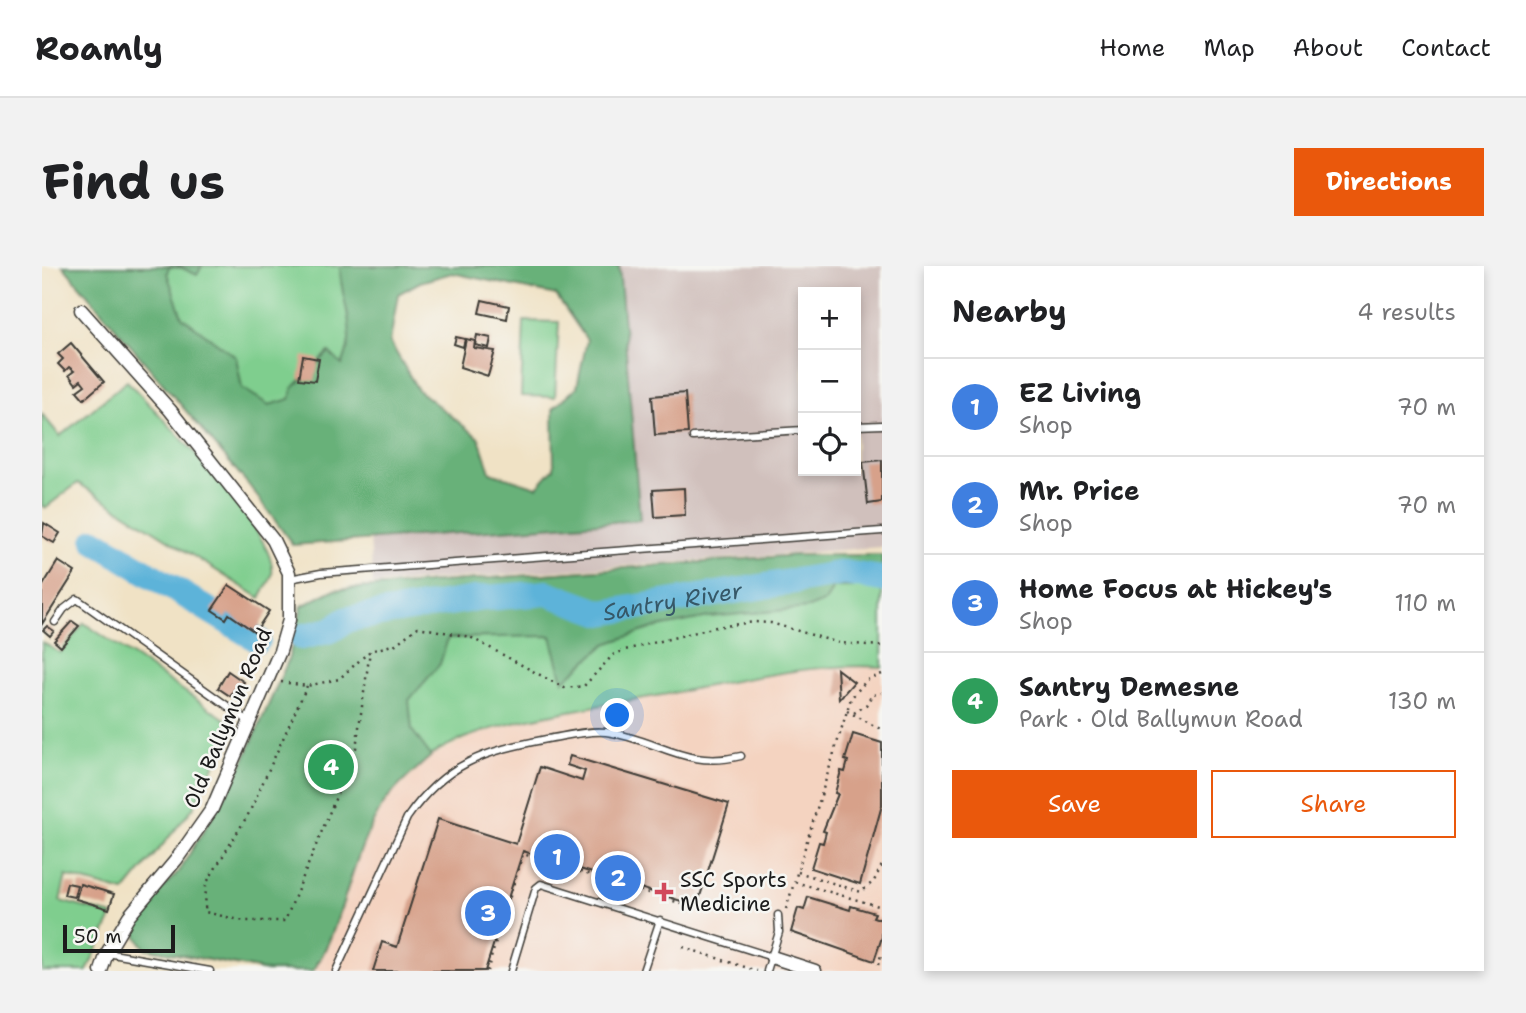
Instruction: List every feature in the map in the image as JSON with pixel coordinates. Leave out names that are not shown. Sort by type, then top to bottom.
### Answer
[{"type":"street","name":"Old Ballymun Road","points":[[81,310],[170,410],[249,508],[284,558],[289,579],[287,629],[280,651],[206,819],[142,898],[107,953],[101,971]]},
{"type":"street","points":[[772,957],[815,971]]},
{"type":"lane","points":[[861,426],[882,425]]},
{"type":"lane","points":[[693,438],[798,430]]},
{"type":"lane","points":[[289,579],[321,573],[882,531]]},
{"type":"lane","points":[[55,622],[64,609],[77,599],[250,722]]},
{"type":"lane","points":[[336,971],[407,818],[420,799],[444,775],[469,759],[504,748],[604,732],[700,761],[719,762],[741,756]]},
{"type":"lane","points":[[511,971],[538,885],[660,920],[772,957]]},
{"type":"lane","points":[[767,971],[779,918]]},
{"type":"lane","points":[[643,971],[660,920]]},
{"type":"lane","points":[[107,953],[210,971]]},
{"type":"path","points":[[268,678],[307,686],[339,679],[370,651],[396,644],[418,628],[480,641],[564,688],[584,686],[612,655],[625,650],[716,628],[754,622],[771,623],[839,643],[882,646]]},
{"type":"path","points":[[307,686],[249,813],[206,884],[205,912],[244,921],[285,921],[356,748],[370,651]]},
{"type":"path","points":[[779,918],[794,882],[856,689],[882,674]]},
{"type":"path","points":[[854,713],[866,705],[872,695],[882,693]]},
{"type":"path","points":[[847,711],[882,730]]},
{"type":"path","points":[[797,872],[861,892],[874,881],[882,865]]},
{"type":"path","points":[[794,882],[882,907]]},
{"type":"path","points":[[683,947],[757,971]]},
{"type":"path","points":[[878,965],[882,952]]},
{"type":"shaded area","points":[[619,266],[882,266],[882,547],[373,584],[370,539],[640,520]]},
{"type":"shaded area","points":[[852,665],[882,667],[882,971],[313,971],[324,954],[362,847],[386,801],[431,756],[477,735],[533,719],[795,671]]},
{"type":"green space","points":[[63,266],[202,266],[197,275],[182,268],[169,267],[167,273],[182,317],[236,357],[242,388],[269,405],[290,399],[293,388],[329,352],[342,365],[347,350],[349,326],[340,266],[619,266],[640,520],[293,545],[248,484]],"holes":[[[452,273],[556,295],[587,340],[577,387],[553,409],[554,468],[537,487],[490,472],[479,438],[418,390],[390,342],[398,294],[420,282]]]},
{"type":"green space","points":[[165,266],[352,266],[349,373],[264,426],[152,312]]},
{"type":"green space","points":[[524,321],[559,322],[555,397],[521,396]]},
{"type":"green space","points":[[127,381],[213,474],[256,531],[269,555],[272,574],[260,598],[78,483],[45,508],[42,505],[42,414],[60,436]]},
{"type":"green space","points":[[798,555],[882,555],[882,667],[825,668],[769,675],[539,717],[508,724],[453,743],[431,755],[413,770],[390,795],[374,820],[356,863],[334,930],[313,971],[268,971],[145,948],[137,937],[135,928],[143,911],[179,871],[236,778],[288,661],[302,606],[333,590]]},
{"type":"green space","points":[[798,555],[882,555],[882,587],[833,587],[826,601],[809,608],[709,617],[653,628],[606,644],[563,681],[551,636],[448,638],[440,664],[409,700],[412,730],[431,756],[395,790],[373,822],[333,930],[313,971],[268,971],[145,948],[137,937],[135,928],[143,911],[179,871],[236,778],[288,661],[302,606],[333,590]]},
{"type":"green space","points":[[84,623],[234,725],[193,808],[124,892],[66,876],[60,901],[113,915],[87,971],[42,971],[42,642],[60,653]]},
{"type":"building","points":[[482,300],[509,306],[507,319],[479,313]]},
{"type":"building","points":[[477,335],[491,338],[489,348],[475,345]]},
{"type":"building","points":[[456,337],[465,339],[463,347],[454,344]]},
{"type":"building","points":[[466,339],[475,341],[474,348],[495,351],[488,376],[460,367]]},
{"type":"building","points":[[71,343],[104,382],[84,399],[77,391],[85,385],[81,380],[76,384],[69,375],[74,371],[69,367],[65,371],[58,364],[63,359],[58,354]]},
{"type":"building","points":[[303,356],[319,359],[315,381],[299,379]]},
{"type":"building","points":[[685,393],[688,433],[655,435],[652,396]]},
{"type":"building","points":[[882,460],[882,502],[868,504],[863,462]]},
{"type":"building","points":[[684,488],[685,515],[655,517],[653,490]]},
{"type":"building","points":[[44,523],[60,533],[54,543],[42,536]]},
{"type":"building","points":[[58,561],[75,572],[42,624],[42,587]]},
{"type":"building","points":[[229,585],[269,611],[255,632],[229,614],[226,619],[212,610]]},
{"type":"building","points":[[72,621],[79,626],[61,647],[54,641]]},
{"type":"building","points":[[47,626],[54,631],[50,636],[43,630]]},
{"type":"building","points":[[837,669],[854,682],[839,699]]},
{"type":"building","points":[[228,671],[244,682],[237,692],[234,690],[230,696],[218,688]]},
{"type":"building","points":[[853,734],[882,743],[882,805],[860,884],[811,868],[819,842],[823,843],[826,832],[823,831],[838,794],[835,793],[841,771],[845,772],[848,761],[845,760]]},
{"type":"building","points":[[570,756],[729,804],[697,906],[523,851],[485,971],[373,971],[382,942],[397,947],[438,819],[516,844],[540,767],[582,781],[585,771],[567,765]]},
{"type":"building","points":[[67,883],[77,885],[74,897],[64,895]]},
{"type":"building","points":[[80,884],[114,894],[109,909],[76,899]]},
{"type":"building","points":[[808,897],[850,910],[851,906],[875,913],[873,917],[882,920],[882,937],[874,961],[791,932],[798,908],[804,910]]},
{"type":"waterway","name":"Santry River","points":[[95,541],[258,640]]},
{"type":"waterway","name":"Santry River","points":[[301,637],[331,630],[348,619],[474,599],[547,593],[602,613],[844,573],[882,579]]},
{"type":"place","name":"Santry Demesne","points":[[331,767]]},
{"type":"place","name":"EZ Living","points":[[557,857]]},
{"type":"place","name":"Mr. Price","points":[[618,878]]},
{"type":"place","name":"SSC Sports Medicine","points":[[664,892]]},
{"type":"place","name":"Home Focus at Hickey's","points":[[488,913]]}]
